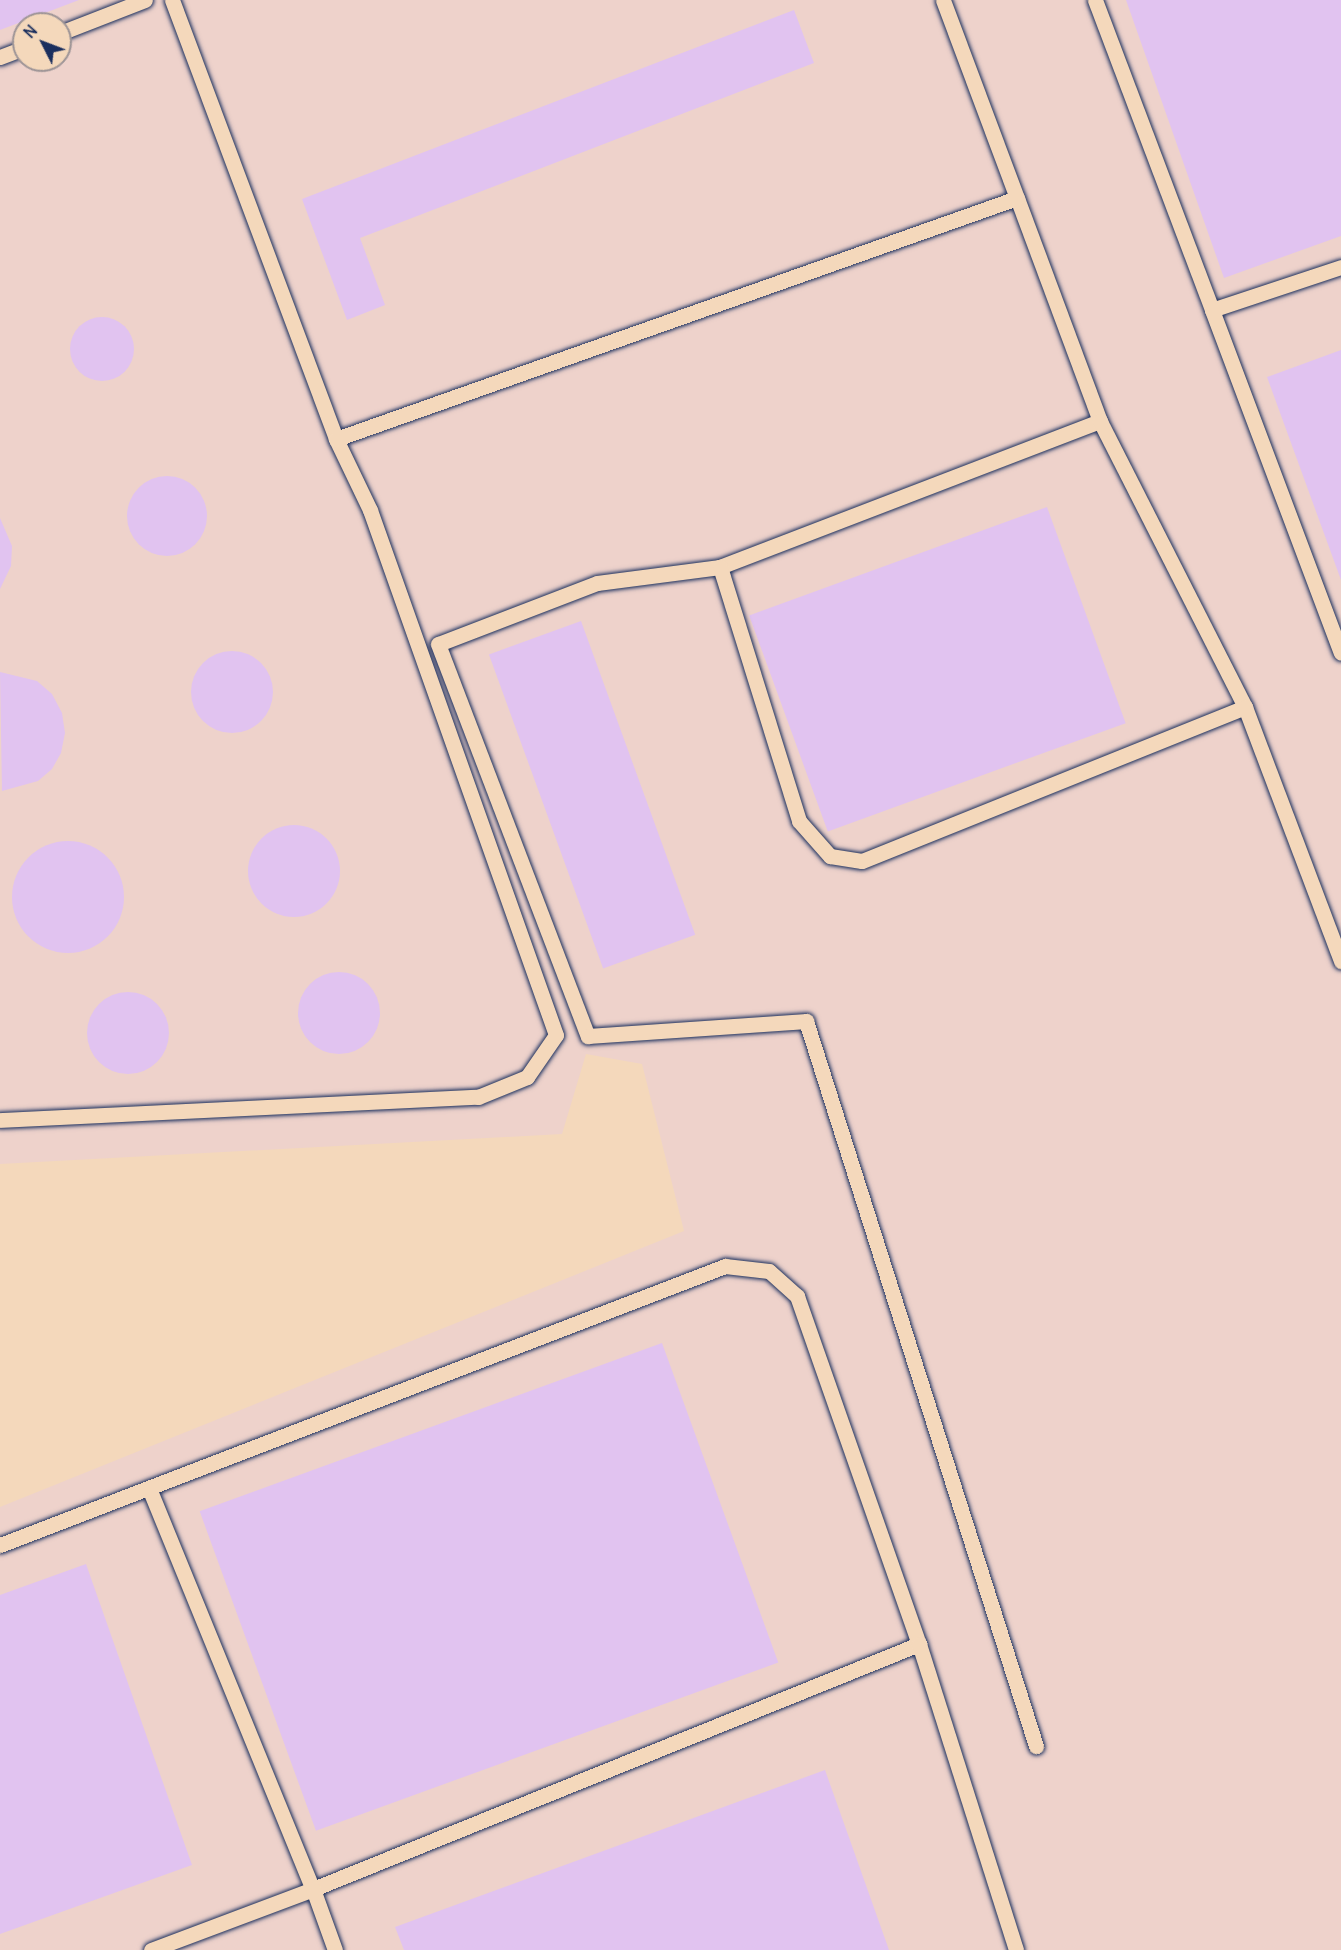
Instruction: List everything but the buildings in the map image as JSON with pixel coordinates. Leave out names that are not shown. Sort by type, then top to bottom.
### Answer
[{"type":"lane","points":[[72,28],[145,0]]},
{"type":"lane","points":[[0,1120],[478,1097],[527,1077],[556,1035],[370,510],[336,439],[172,0]]},
{"type":"lane","points":[[943,0],[1100,421],[1245,707],[1341,961]]},
{"type":"lane","points":[[1095,0],[1341,653]]},
{"type":"lane","points":[[336,439],[1017,198]]},
{"type":"lane","points":[[1212,310],[1341,267]]},
{"type":"lane","points":[[1036,1746],[806,1021],[588,1036],[438,644],[597,583],[720,567],[1100,421]]},
{"type":"lane","points":[[720,567],[799,821],[830,856],[862,861],[1245,707]]},
{"type":"lane","points":[[0,1545],[725,1266],[770,1271],[797,1296],[919,1644],[1016,1950]]},
{"type":"lane","points":[[149,1488],[313,1889],[335,1950]]},
{"type":"lane","points":[[151,1950],[313,1889],[919,1644]]},
{"type":"shaded area","points":[[0,0],[1341,0],[1341,1950],[0,1950],[0,1507],[684,1231],[642,1064],[586,1054],[562,1134],[0,1164]]}]
